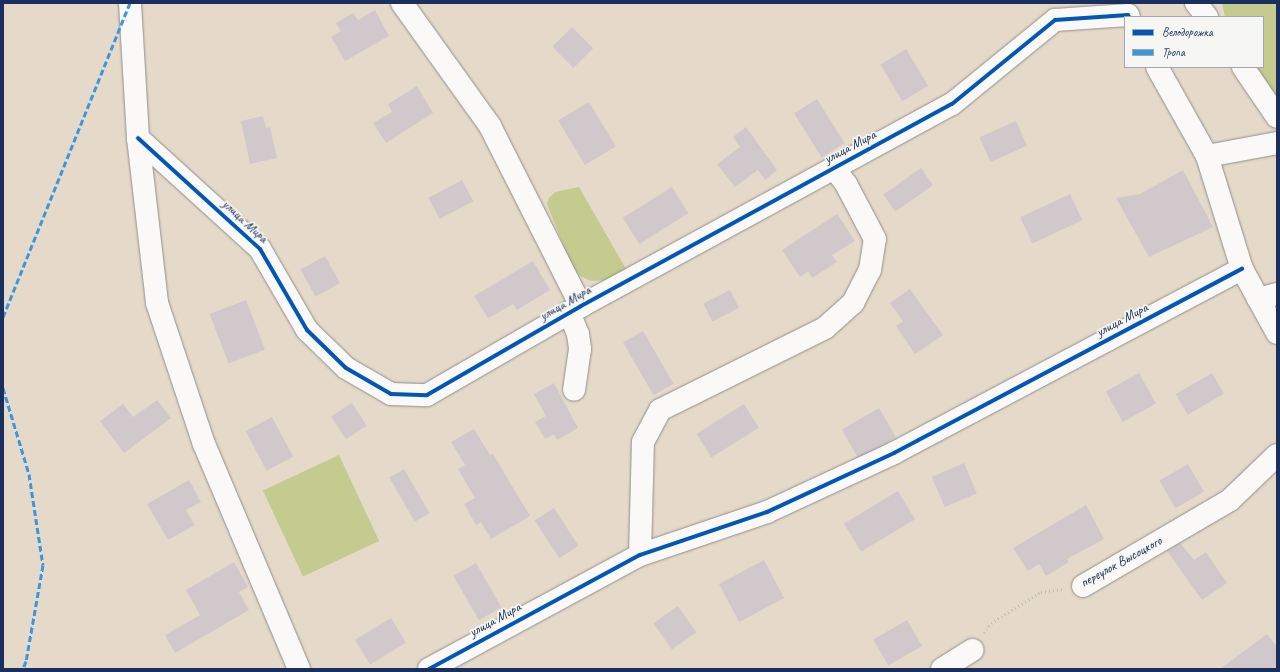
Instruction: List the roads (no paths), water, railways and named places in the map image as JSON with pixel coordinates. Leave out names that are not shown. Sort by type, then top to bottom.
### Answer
[{"type":"street","points":[[130,3],[138,138],[157,303],[204,444],[299,669]]},
{"type":"street","points":[[402,3],[490,126],[575,309],[580,349],[574,390]]},
{"type":"street","points":[[1196,3],[1205,16]]},
{"type":"street","points":[[1056,11],[1130,12]]},
{"type":"street","name":"улица Мира","points":[[138,138],[260,249],[307,330],[346,368],[391,394],[428,395],[575,309],[952,104],[1056,11]]},
{"type":"street","points":[[1158,68],[1207,156],[1242,270],[1267,297],[1277,333]]},
{"type":"street","points":[[1244,68],[1277,117]]},
{"type":"street","points":[[1207,156],[1277,143]]},
{"type":"street","points":[[640,555],[643,442],[660,410],[825,328],[853,303],[870,270],[875,239],[846,184],[834,168]]},
{"type":"street","name":"улица Мира","points":[[429,669],[640,555],[767,512],[894,454],[1242,270]]},
{"type":"street","name":"переулок Высоцкого","points":[[1083,586],[1230,500],[1277,455]]},
{"type":"street","points":[[942,669],[972,650]]}]
